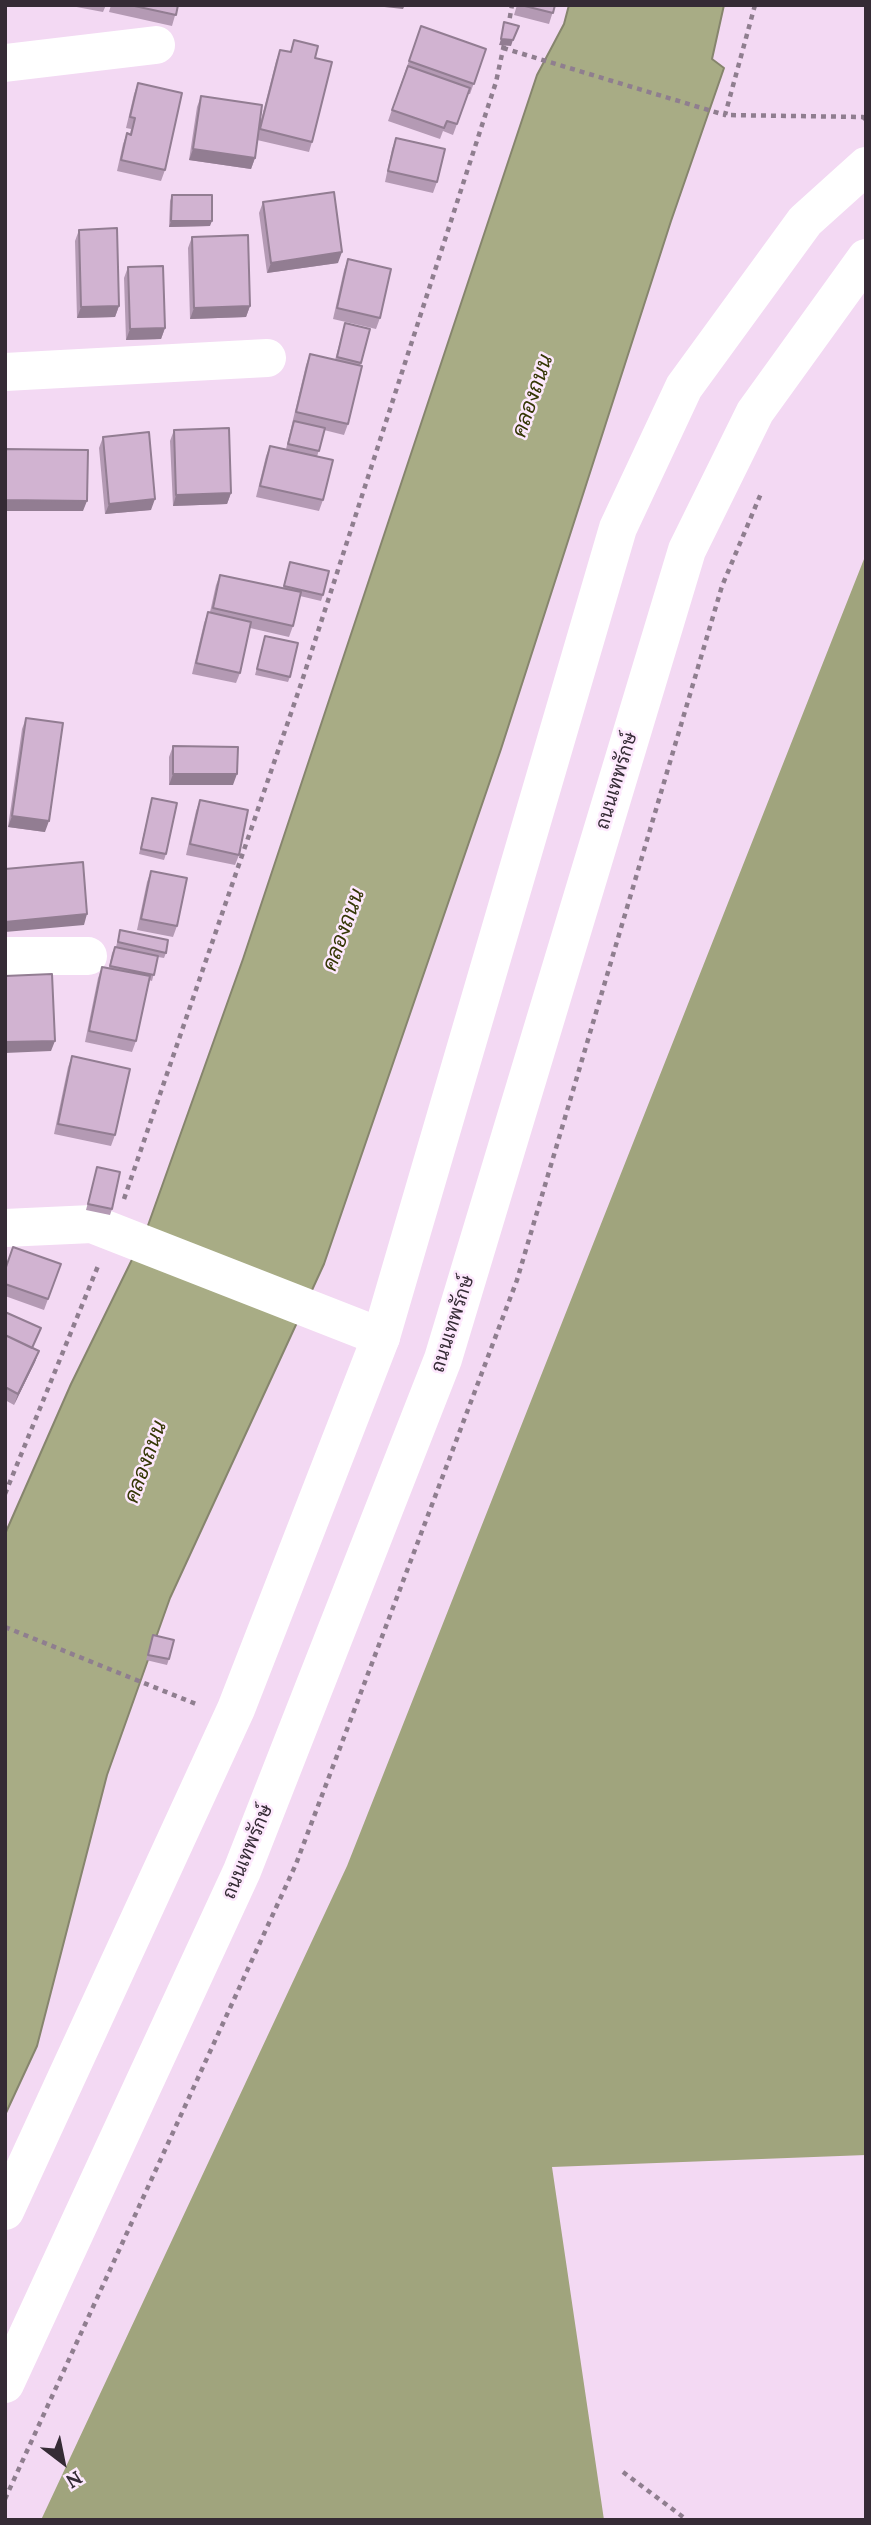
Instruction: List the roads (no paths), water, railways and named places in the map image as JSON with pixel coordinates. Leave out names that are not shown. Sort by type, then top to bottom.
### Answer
[{"type":"main road","points":[[5,63],[156,45]]},
{"type":"main road","points":[[5,2211],[236,1709],[381,1337],[618,528],[684,387],[805,221],[866,166]]},
{"type":"main road","name":"ถนนเทพรักษ์","points":[[5,2384],[242,1871],[443,1359],[687,550],[755,412],[866,258]]},
{"type":"main road","points":[[5,372],[267,358]]},
{"type":"main road","points":[[5,956],[88,956]]},
{"type":"main road","points":[[5,1228],[106,1217],[318,1313],[381,1337]]},
{"type":"water","name":"คลองถนน","points":[[569,5],[724,5],[712,59],[724,68],[671,221],[501,749],[324,1264],[170,1598],[107,1775],[37,2046],[5,2115],[5,1534],[71,1384],[146,1231],[243,959],[537,75],[564,24]]}]
